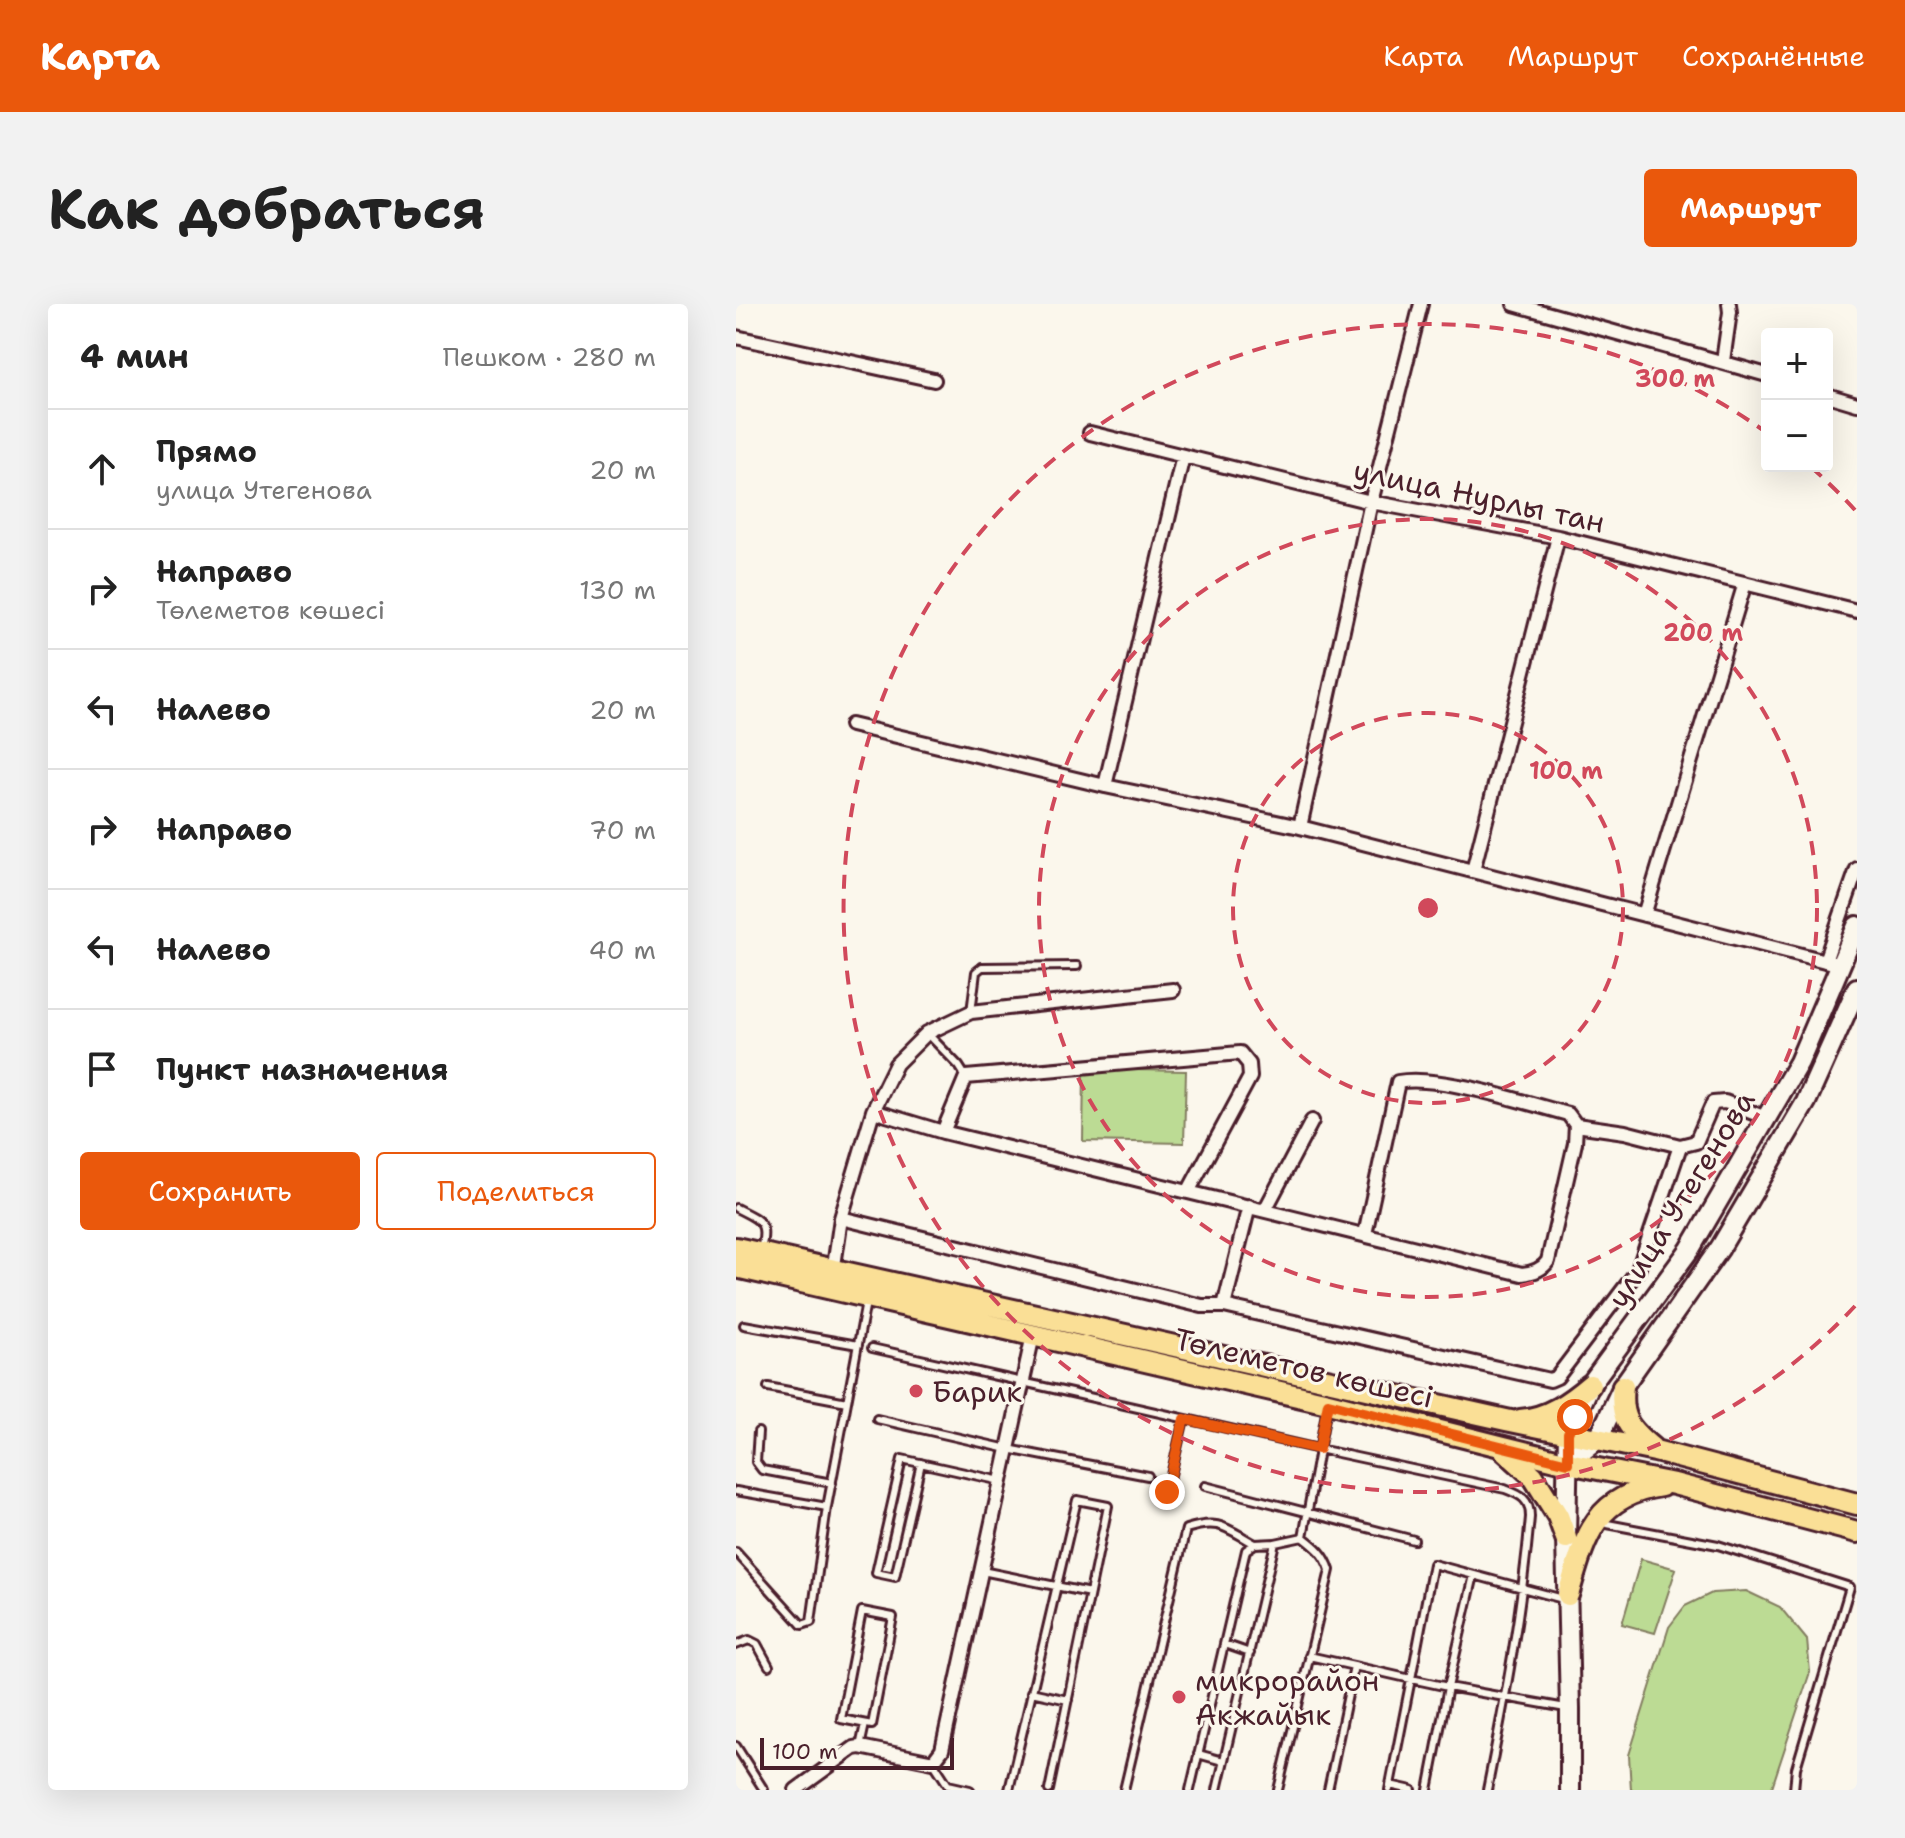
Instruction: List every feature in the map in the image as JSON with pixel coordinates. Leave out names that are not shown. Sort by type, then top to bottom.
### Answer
[{"type":"main road","name":"улица Утегенова","points":[[1570,1790],[1566,1538],[1568,1433],[1590,1385],[1690,1249],[1799,1062],[1833,963],[1857,926]]},
{"type":"main road","points":[[1568,1463],[1598,1439],[1623,1386],[1720,1248],[1806,1102],[1857,988]]},
{"type":"main road","name":"Төлеметов көшесі","points":[[736,1248],[829,1269],[869,1287],[1033,1335],[1328,1403],[1568,1463],[1674,1484],[1857,1532]]},
{"type":"main road","name":"Төлеметов көшесі","points":[[736,1267],[869,1287],[1655,1451],[1857,1504]]},
{"type":"main road","points":[[1506,1420],[1545,1414],[1567,1404],[1590,1385]]},
{"type":"main road","points":[[1623,1386],[1621,1402],[1631,1430],[1655,1451]]},
{"type":"main road","points":[[1500,1446],[1533,1476],[1558,1516],[1566,1538]]},
{"type":"main road","points":[[1568,1597],[1581,1549],[1594,1521],[1617,1500],[1639,1489],[1674,1484]]},
{"type":"street","points":[[1300,827],[1371,502],[1421,304]]},
{"type":"street","points":[[1514,304],[1761,373]]},
{"type":"street","points":[[1723,361],[1729,304]]},
{"type":"street","points":[[736,337],[934,380]]},
{"type":"street","points":[[1833,397],[1857,404]]},
{"type":"street","name":"улица Нурлы тан","points":[[1090,433],[1371,502],[1558,537],[1857,611]]},
{"type":"street","points":[[1105,786],[1183,456]]},
{"type":"street","points":[[1473,871],[1558,537]]},
{"type":"street","points":[[1644,915],[1745,583]]},
{"type":"street","points":[[851,725],[1105,786],[1300,827],[1833,963],[1857,869]]},
{"type":"street","points":[[829,1269],[835,1259],[841,1218],[873,1111],[896,1064],[927,1033],[971,1012],[1173,990]]},
{"type":"street","points":[[943,1132],[966,1077],[1240,1053],[1249,1064],[1250,1077],[1188,1192]]},
{"type":"street","points":[[873,1111],[943,1132],[1522,1274],[1545,1266],[1550,1253],[1575,1143],[1576,1125],[1568,1114],[1447,1084],[1414,1078],[1398,1082],[1365,1234]]},
{"type":"street","points":[[1576,1125],[1625,1132],[1680,1146],[1696,1142],[1713,1103],[1725,1102],[1766,1118]]},
{"type":"street","points":[[1265,1210],[1312,1121]]},
{"type":"street","points":[[841,1218],[1202,1306],[1224,1306],[1550,1380],[1557,1377],[1638,1270],[1680,1146]]},
{"type":"street","points":[[1224,1306],[1249,1206]]},
{"type":"street","points":[[796,1790],[854,1748],[933,1762],[942,1750],[1033,1335]]},
{"type":"lane","points":[[971,1012],[976,972],[982,967],[1077,966]]},
{"type":"lane","points":[[927,1033],[966,1077]]},
{"type":"lane","points":[[736,1208],[761,1221],[765,1231],[760,1254]]},
{"type":"lane","points":[[736,1552],[802,1625],[811,1622],[827,1507],[869,1287]]},
{"type":"lane","points":[[744,1325],[858,1345]]},
{"type":"lane","points":[[872,1348],[1505,1489],[1526,1499],[1530,1517],[1523,1589],[1487,1790]]},
{"type":"lane","points":[[768,1387],[847,1402]]},
{"type":"lane","points":[[1303,1537],[1328,1403]]},
{"type":"lane","points":[[877,1419],[1148,1476]]},
{"type":"lane","points":[[1167,1492],[1184,1419]]},
{"type":"lane","points":[[758,1432],[756,1462],[762,1470],[832,1483]]},
{"type":"lane","points":[[921,1463],[895,1577],[876,1573],[902,1459],[921,1463],[1001,1481]]},
{"type":"lane","points":[[1205,1486],[1414,1540]]},
{"type":"lane","points":[[736,1491],[827,1507]]},
{"type":"lane","points":[[1009,1790],[1077,1500],[1108,1506],[1049,1790]]},
{"type":"lane","points":[[1594,1521],[1718,1545],[1854,1588],[1796,1768],[1794,1790]]},
{"type":"lane","points":[[1124,1790],[1186,1529],[1218,1523],[1255,1544]]},
{"type":"lane","points":[[1190,1790],[1246,1550],[1255,1544],[1303,1537]]},
{"type":"lane","points":[[1278,1790],[1330,1570],[1319,1550],[1303,1537]]},
{"type":"lane","points":[[1217,1790],[1275,1543]]},
{"type":"lane","points":[[1412,1790],[1389,1787],[1433,1564],[1523,1589],[1568,1597]]},
{"type":"lane","points":[[982,1571],[1090,1593]]},
{"type":"lane","points":[[1428,1790],[1474,1575]]},
{"type":"lane","points":[[862,1611],[893,1617],[872,1725],[865,1724],[841,1719],[862,1611]]},
{"type":"lane","points":[[736,1645],[749,1640],[757,1644],[769,1666]]},
{"type":"lane","points":[[1224,1644],[1250,1653]]},
{"type":"lane","points":[[1309,1656],[1448,1687],[1570,1709]]},
{"type":"lane","points":[[1328,1790],[1354,1666]]},
{"type":"lane","points":[[1031,1692],[1068,1700]]},
{"type":"lane","points":[[860,1747],[865,1724]]},
{"type":"lane","points":[[736,1746],[764,1790]]},
{"type":"lane","points":[[1198,1754],[1223,1761]]},
{"type":"lane","points":[[933,1762],[948,1785],[970,1790]]},
{"type":"green space","points":[[1084,1069],[1186,1071],[1184,1143],[1083,1141]]},
{"type":"green space","points":[[1641,1559],[1676,1569],[1655,1633],[1622,1624]]},
{"type":"green space","points":[[1746,1591],[1780,1607],[1807,1640],[1810,1672],[1771,1790],[1631,1790],[1629,1755],[1669,1627],[1685,1606],[1712,1593]]},
{"type":"place","name":"Барик","points":[[916,1391]]},
{"type":"place","name":"микрорайон Акжайык","points":[[1179,1697]]},
{"type":"route","points":[[1167,1492],[1184,1419],[1319,1449],[1328,1403],[1568,1463],[1568,1433],[1575,1417]]}]
